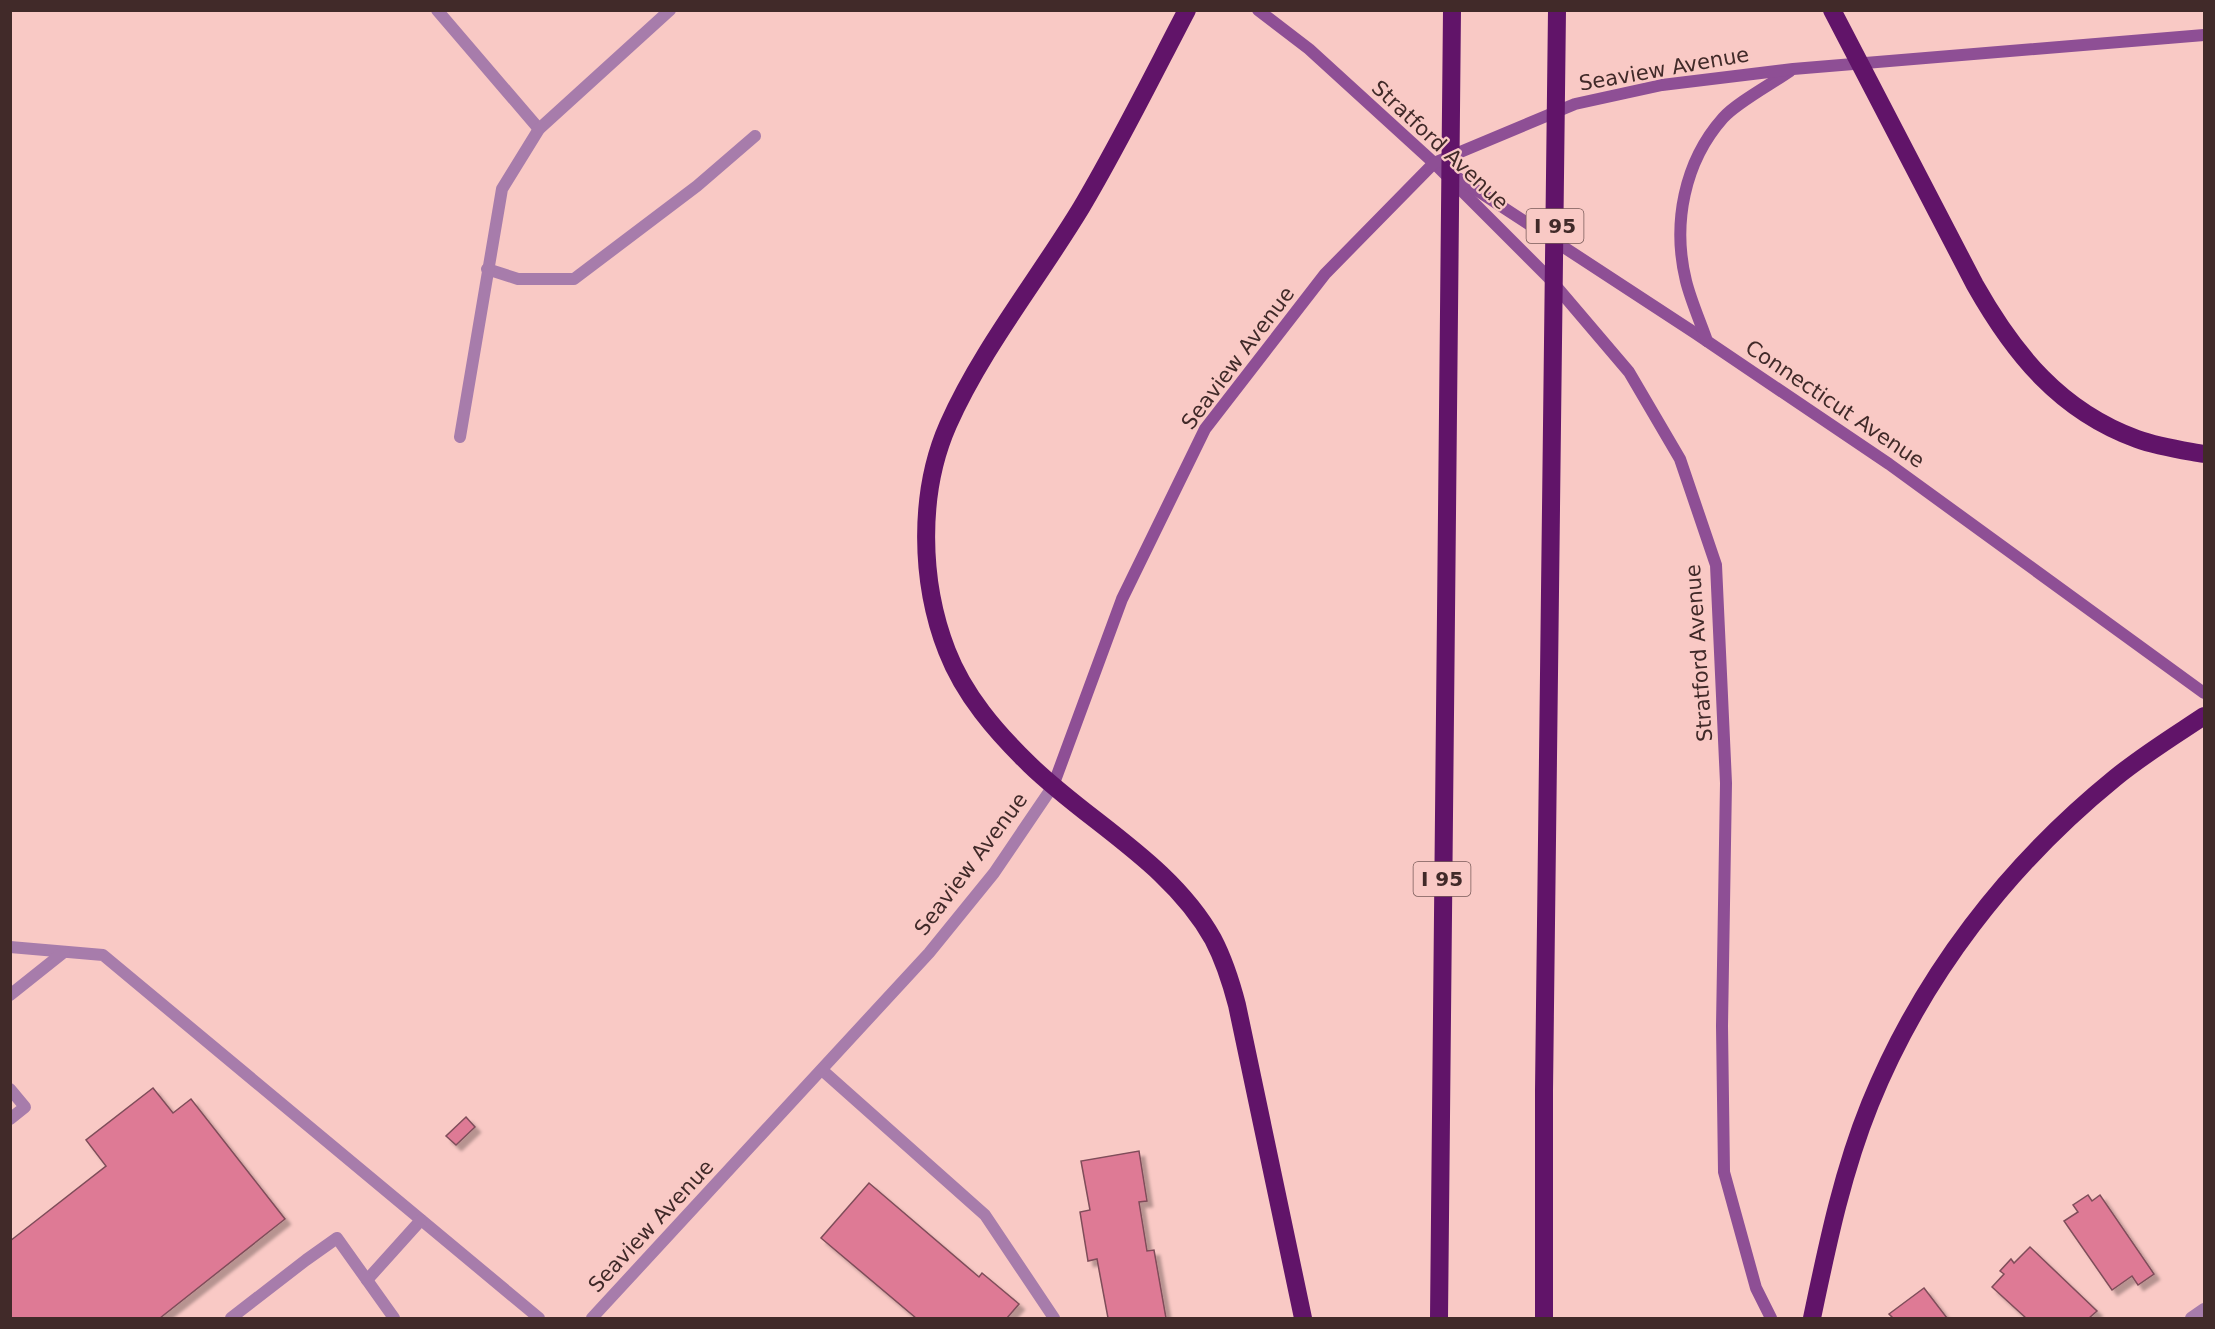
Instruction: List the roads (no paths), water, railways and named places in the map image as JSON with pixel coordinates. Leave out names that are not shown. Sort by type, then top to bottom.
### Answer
[{"type":"highway","points":[[1187,10],[1080,208],[1009,319],[960,401],[948,426],[938,453],[931,484],[928,510],[928,566],[938,624],[947,651],[958,675],[987,719],[1029,765],[1156,869],[1177,889],[1196,912],[1213,939],[1226,968],[1237,1005],[1303,1318]]},
{"type":"highway","name":"I 95","points":[[1439,1318],[1452,10]]},
{"type":"highway","name":"I 95","points":[[1544,1318],[1544,1090],[1557,10]]},
{"type":"highway","points":[[1832,10],[1995,320],[2017,350],[2041,377],[2070,401],[2103,422],[2137,439],[2171,449],[2205,454]]},
{"type":"highway","points":[[1812,1318],[1838,1203],[1870,1105],[1912,1017],[1937,975],[1994,897],[2029,857],[2069,817],[2117,776],[2205,716]]},
{"type":"main road","name":"Stratford Avenue","points":[[1258,10],[1309,49],[1434,163],[1550,278],[1629,372],[1680,459],[1716,565],[1726,783],[1722,1026],[1724,1172],[1756,1288],[1771,1318]]},
{"type":"main road","name":"Seaview Avenue","points":[[1053,786],[1122,599],[1205,429],[1325,274],[1434,163],[1575,104],[1662,85],[1793,69],[2205,35]]},
{"type":"main road","points":[[1707,341],[1685,280],[1680,229],[1684,188],[1703,145],[1724,117],[1793,69]]},
{"type":"main road","name":"Connecticut Avenue","points":[[1434,163],[1707,341],[1889,464],[2205,693]]},
{"type":"street","points":[[437,10],[539,129]]},
{"type":"street","points":[[460,437],[502,189],[539,129],[670,10]]},
{"type":"street","points":[[487,269],[518,279],[574,279],[696,186],[755,136]]},
{"type":"street","name":"Seaview Avenue","points":[[592,1318],[929,953],[994,873],[1053,786]]},
{"type":"street","points":[[10,947],[103,955],[539,1318]]},
{"type":"street","points":[[10,995],[64,952]]},
{"type":"street","points":[[822,1070],[985,1215],[1054,1318]]},
{"type":"street","points":[[10,1089],[25,1107],[10,1119]]},
{"type":"street","points":[[367,1280],[421,1220]]},
{"type":"street","points":[[231,1318],[337,1239],[394,1318]]},
{"type":"street","points":[[2191,1318],[2205,1309]]}]
